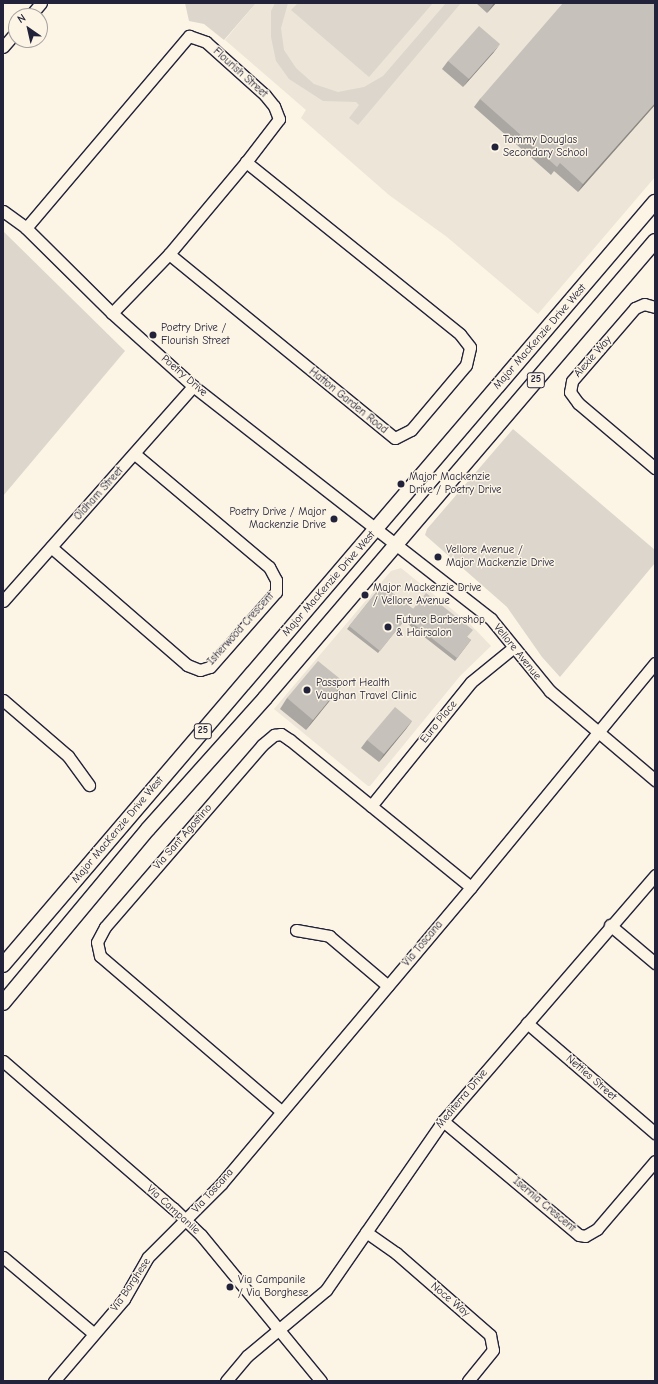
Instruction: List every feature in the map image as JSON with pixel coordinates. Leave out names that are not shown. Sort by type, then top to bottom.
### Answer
[{"type":"main road","name":"Major MacKenzie Drive West","points":[[3,965],[655,202]]},
{"type":"main road","name":"Major MacKenzie Drive West","points":[[3,1003],[148,829],[265,698],[655,241]]},
{"type":"street","name":"Flourish Street","points":[[26,228],[190,36],[206,42],[274,106],[279,119],[246,162],[169,254],[112,313]]},
{"type":"street","name":"Hatton Garden Road","points":[[169,254],[395,438],[411,430],[466,364],[470,347],[460,334],[246,162]]},
{"type":"street","name":"Poetry Drive","points":[[3,211],[26,228],[112,313],[193,386],[376,528]]},
{"type":"street","name":"Alexie Way","points":[[655,307],[644,304],[635,308],[572,381],[570,392],[578,403],[655,468]]},
{"type":"street","name":"Oldham Street","points":[[3,601],[135,454],[193,386]]},
{"type":"street","name":"Isherwood Crescent","points":[[51,547],[187,665],[200,670],[210,666],[276,592],[276,580],[269,567],[135,454]]},
{"type":"street","name":"Vellore Avenue","points":[[376,528],[491,619],[550,691],[655,780]]},
{"type":"street","name":"Euro Place","points":[[371,806],[471,682],[514,647]]},
{"type":"street","name":"Via Toscana","points":[[186,1220],[221,1184],[281,1111],[471,888],[655,663]]},
{"type":"street","points":[[3,700],[68,756],[89,785]]},
{"type":"street","name":"Via Sant Agostino","points":[[281,1111],[106,962],[97,950],[97,942],[110,921],[262,745],[274,735],[286,737],[471,888]]},
{"type":"street","name":"Mediterra Drive","points":[[226,1381],[247,1356],[280,1330],[326,1290],[443,1120],[655,874]]},
{"type":"street","points":[[610,925],[655,963]]},
{"type":"street","points":[[296,930],[329,936],[388,986]]},
{"type":"street","name":"Nettles Street","points":[[527,1023],[655,1133]]},
{"type":"street","name":"Via Campanile","points":[[3,1061],[186,1220],[280,1330],[321,1381]]},
{"type":"street","name":"Isernia Crescent","points":[[443,1120],[579,1235],[585,1236],[597,1229],[655,1161]]},
{"type":"street","name":"Via Borghese","points":[[54,1381],[124,1299],[148,1257],[186,1220]]},
{"type":"street","name":"Noce Way","points":[[366,1232],[396,1253],[490,1335],[493,1350],[468,1381]]},
{"type":"street","points":[[3,1256],[94,1334]]},
{"type":"shaded area","points":[[185,3],[256,3],[224,40],[204,24],[189,21]]},
{"type":"shaded area","name":"Tommy Douglas Secondary School","points":[[256,3],[655,3],[655,177],[538,314],[447,237],[389,195],[301,118],[306,110],[225,40]]},
{"type":"shaded area","points":[[275,3],[288,3],[281,28],[284,50],[296,68],[314,84],[338,92],[364,87],[383,76],[446,3],[461,3],[358,125],[349,118],[359,105],[356,102],[323,101],[289,79],[276,61],[271,37],[271,11]]},
{"type":"shaded area","points":[[298,3],[433,3],[369,77],[291,10]]},
{"type":"shaded area","points":[[3,231],[125,351],[3,496]]},
{"type":"shaded area","points":[[513,429],[655,550],[655,563],[560,677],[542,657],[507,607],[425,535],[427,529]]},
{"type":"shaded area","points":[[401,568],[470,624],[491,646],[460,676],[370,786],[368,786],[274,709],[391,571]]},
{"type":"building","points":[[563,3],[655,3],[655,103],[583,184],[560,163],[557,167],[480,99]]},
{"type":"building","points":[[479,26],[500,44],[469,79],[448,61]]},
{"type":"building","points":[[382,585],[413,609],[426,593],[473,630],[467,637],[471,640],[457,658],[406,618],[380,651],[349,626]]},
{"type":"building","points":[[318,661],[344,682],[313,720],[287,698]]},
{"type":"building","points":[[395,707],[412,721],[384,754],[367,740]]},
{"type":"place","name":"Tommy Douglas Secondary School","points":[[495,147]]},
{"type":"place","name":"Poetry Drive / Flourish Street","points":[[153,335]]},
{"type":"place","name":"Major Mackenzie Drive / Poetry Drive","points":[[401,484]]},
{"type":"place","name":"Poetry Drive / Major Mackenzie Drive","points":[[334,519]]},
{"type":"place","name":"Vellore Avenue / Major Mackenzie Drive","points":[[438,557]]},
{"type":"place","name":"Major Mackenzie Drive / Vellore Avenue","points":[[365,595]]},
{"type":"place","name":"Future Barbershop & Hairsalon","points":[[388,627]]},
{"type":"place","name":"Passport Health Vaughan Travel Clinic","points":[[307,690]]},
{"type":"place","name":"Via Campanile / Via Borghese","points":[[230,1287]]}]
